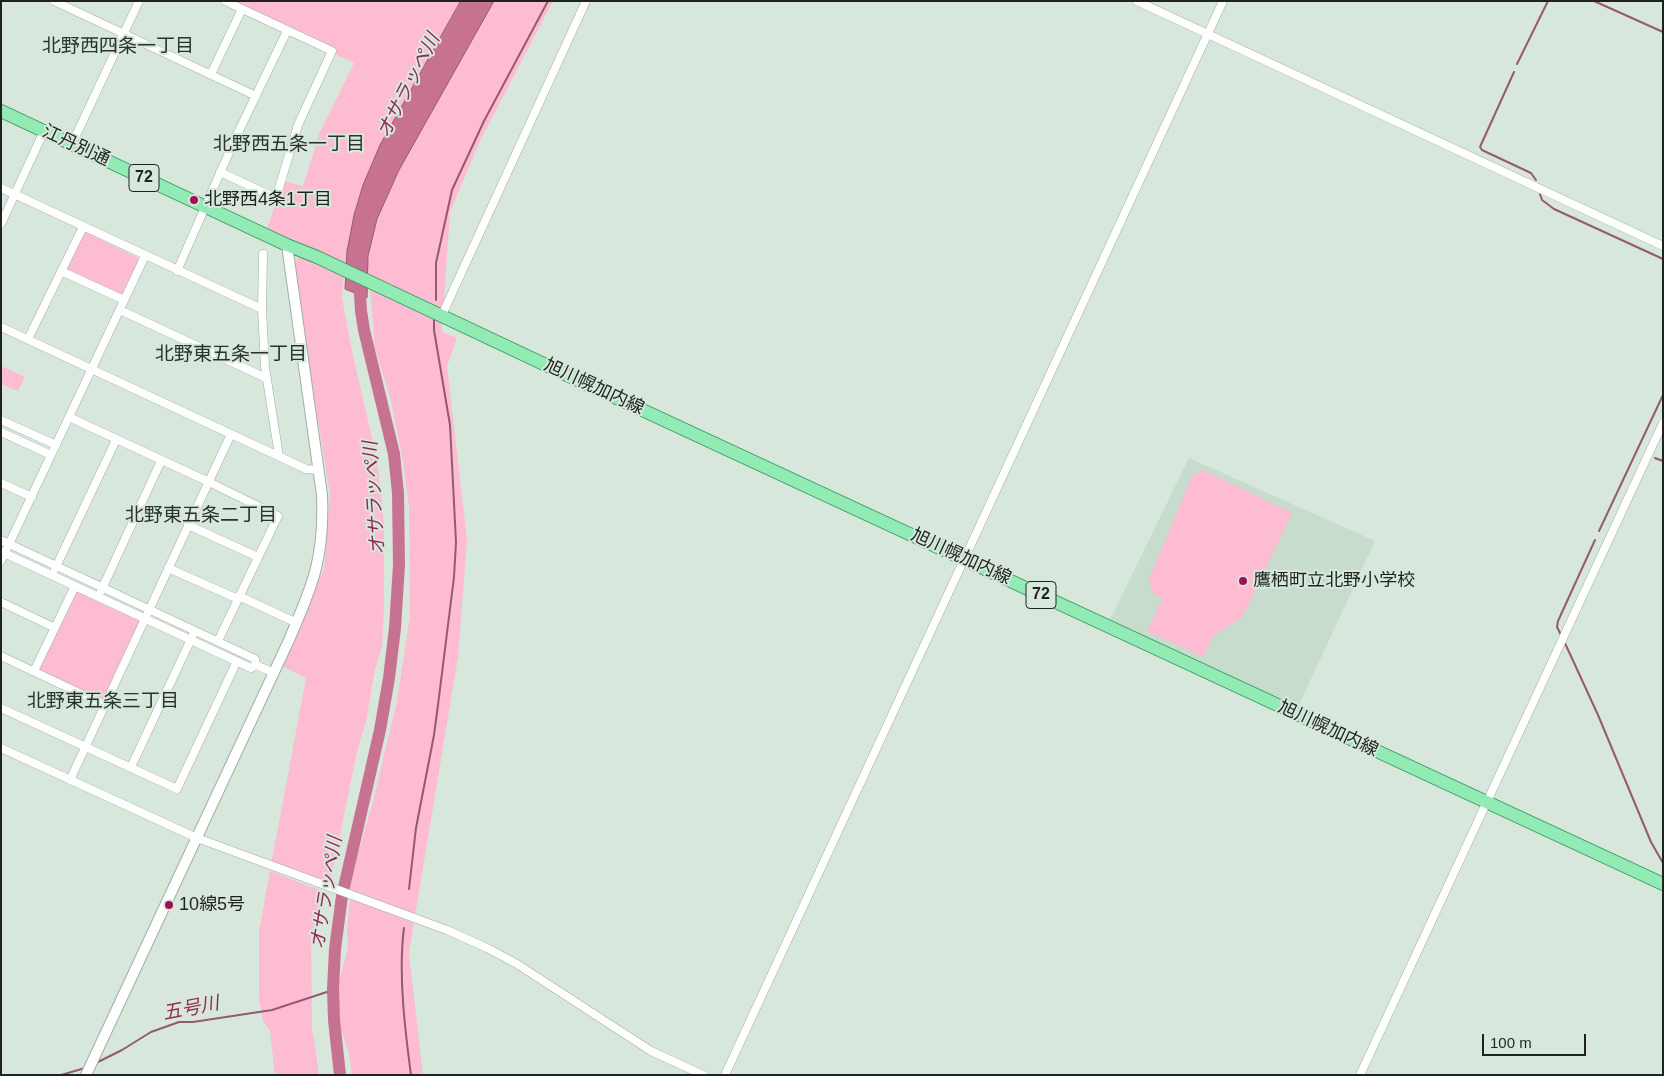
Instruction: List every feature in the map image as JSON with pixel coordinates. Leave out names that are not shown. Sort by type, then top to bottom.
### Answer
[{"type":"main road","name":"江丹別通","points":[[1,111],[287,244]]},
{"type":"main road","name":"旭川幌加内線","points":[[287,244],[1663,884]]},
{"type":"street","points":[[54,1],[256,96]]},
{"type":"street","points":[[72,144],[139,1]]},
{"type":"street","points":[[220,172],[276,198],[298,125],[332,51],[224,1]]},
{"type":"street","points":[[442,316],[586,1]]},
{"type":"street","points":[[1137,1],[1663,246]]},
{"type":"street","points":[[725,1075],[963,558],[1223,1]]},
{"type":"street","points":[[211,74],[242,9]]},
{"type":"street","points":[[177,271],[220,172],[287,31]]},
{"type":"street","points":[[1,224],[44,131]]},
{"type":"street","points":[[1,188],[262,309]]},
{"type":"street","points":[[28,340],[83,226]]},
{"type":"street","points":[[86,1074],[297,623],[317,567],[323,516],[319,470],[287,244]]},
{"type":"street","points":[[263,254],[262,309],[266,378],[279,456]]},
{"type":"street","points":[[1,561],[3,552],[10,544],[145,256]]},
{"type":"street","points":[[61,271],[124,300]]},
{"type":"street","points":[[120,310],[266,378]]},
{"type":"street","points":[[1,327],[306,469],[319,470]]},
{"type":"street","points":[[69,417],[278,516],[218,641]]},
{"type":"street","points":[[1,420],[56,445]]},
{"type":"street","points":[[1360,1075],[1663,423]]},
{"type":"street","points":[[1,432],[51,455]]},
{"type":"street","points":[[70,780],[231,434]]},
{"type":"street","points":[[52,575],[116,440]]},
{"type":"street","points":[[98,597],[161,461]]},
{"type":"street","points":[[1,483],[32,497]]},
{"type":"street","points":[[188,525],[258,557]]},
{"type":"street","points":[[1,540],[255,659],[256,665]]},
{"type":"street","points":[[3,552],[251,668],[256,665]]},
{"type":"street","points":[[168,568],[297,623]]},
{"type":"street","points":[[34,672],[75,586]]},
{"type":"street","points":[[1,602],[55,628]]},
{"type":"street","points":[[131,767],[195,631]]},
{"type":"street","points":[[1,656],[105,705]]},
{"type":"street","points":[[1,708],[177,789],[237,661]]},
{"type":"street","points":[[256,665],[274,673]]},
{"type":"street","points":[[1,748],[196,838],[447,930],[487,948],[517,964],[651,1050],[703,1075]]},
{"type":"shaded area","points":[[223,1],[461,1],[386,136],[367,177],[353,219],[346,266],[266,232],[283,181],[303,186],[320,132],[354,63]]},
{"type":"shaded area","points":[[461,1],[494,1],[399,170],[377,219],[368,256],[367,298],[345,289],[347,251],[354,215],[363,185],[380,145]]},
{"type":"shaded area","points":[[494,1],[553,1],[479,143],[450,212],[443,315],[367,278],[369,256],[373,234],[388,193]]},
{"type":"shaded area","points":[[84,231],[140,259],[122,297],[65,269]]},
{"type":"shaded area","points":[[302,256],[344,274],[342,298],[377,460],[384,523],[382,647],[375,669],[366,721],[357,751],[330,884],[271,865],[306,678],[282,666],[324,569],[330,494],[292,262]]},
{"type":"shaded area","points":[[370,288],[442,320],[442,332],[457,338],[447,366],[467,540],[458,657],[415,916],[350,890],[354,867],[373,802],[397,701],[410,616],[409,506],[391,400],[375,348]]},
{"type":"shaded area","points":[[1,366],[25,377],[18,391],[1,384]]},
{"type":"shaded area","name":"鷹栖町立北野小学校","points":[[1189,458],[1375,541],[1298,707],[1110,620]]},
{"type":"shaded area","points":[[1203,470],[1292,513],[1243,616],[1212,637],[1203,657],[1147,631],[1163,598],[1153,594],[1149,579],[1192,476]]},
{"type":"shaded area","points":[[76,590],[141,620],[104,701],[37,670]]},
{"type":"shaded area","points":[[270,871],[328,893],[311,933],[312,1027],[319,1075],[275,1075],[270,1030],[263,1021],[259,997],[259,932]]},
{"type":"shaded area","points":[[350,899],[414,921],[409,954],[423,1075],[352,1075],[349,1053],[339,1023],[339,981],[348,948],[347,930]]},
{"type":"waterway","points":[[436,300],[436,263],[452,190],[484,121],[548,1]]},
{"type":"waterway","points":[[1517,64],[1548,1]]},
{"type":"waterway","points":[[1594,1],[1663,32]]},
{"type":"waterway","points":[[1514,72],[1480,147],[1482,150],[1531,173],[1536,180]]},
{"type":"waterway","points":[[1540,194],[1542,200],[1554,209],[1663,259]]},
{"type":"waterway","name":"オサラッペ川","points":[[340,1075],[334,1020],[335,949],[342,896],[380,730],[389,678],[395,628],[399,565],[398,493],[394,454],[364,330],[359,278]]},
{"type":"waterway","points":[[409,889],[416,828],[434,735],[454,577],[456,542],[450,425],[434,330],[434,320]]},
{"type":"waterway","points":[[1599,531],[1663,395]]},
{"type":"waterway","points":[[1655,458],[1663,461]]},
{"type":"waterway","points":[[1561,635],[1557,627],[1558,621],[1595,540]]},
{"type":"waterway","points":[[1564,641],[1598,715],[1651,842],[1663,863]]},
{"type":"waterway","points":[[404,928],[402,982],[411,1075]]},
{"type":"waterway","name":"五号川","points":[[96,1063],[151,1032],[179,1022],[193,1022],[272,1010],[333,990]]},
{"type":"waterway","name":"五号川","points":[[61,1075],[85,1068]]},
{"type":"place","name":"北野西4条1丁目","points":[[194,200]]},
{"type":"place","name":"鷹栖町立北野小学校","points":[[1243,581]]},
{"type":"place","name":"10線5号","points":[[169,905]]},
{"type":"district","name":"北野西四条一丁目","points":[[118,47]]},
{"type":"district","name":"北野西五条一丁目","points":[[289,145]]},
{"type":"district","name":"北野東五条一丁目","points":[[231,355]]},
{"type":"district","name":"北野東五条二丁目","points":[[201,516]]},
{"type":"district","name":"北野東五条三丁目","points":[[103,702]]}]
